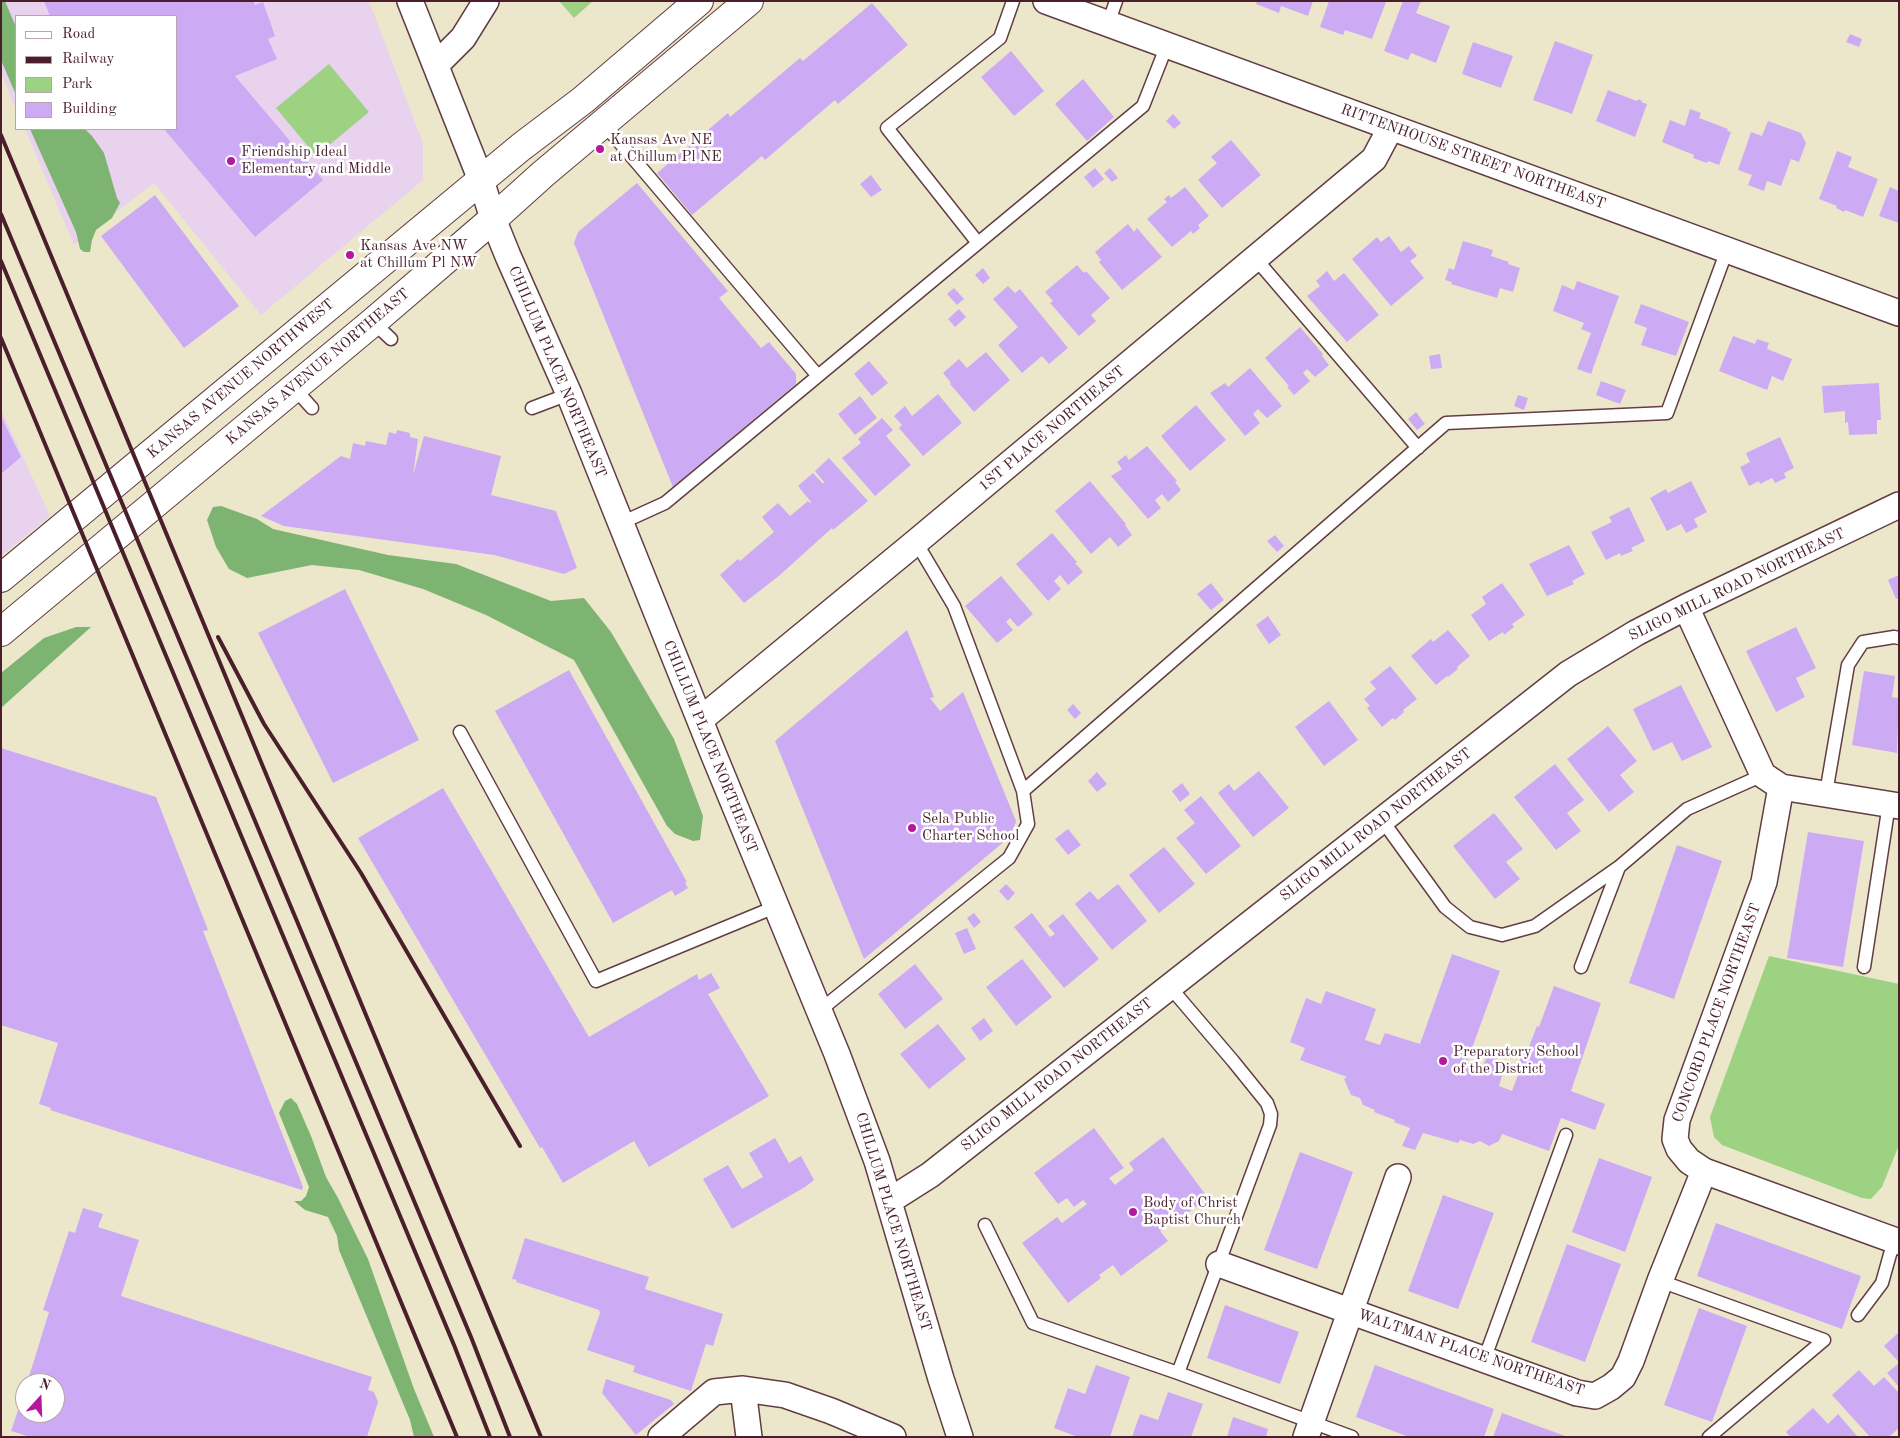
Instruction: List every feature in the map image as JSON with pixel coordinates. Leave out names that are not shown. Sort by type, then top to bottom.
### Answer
[{"type":"street","name":"CHILLUM PLACE NORTHEAST","points":[[410,1],[481,180],[493,219],[569,394],[775,907],[819,1011],[877,1161],[960,1437]]},
{"type":"street","points":[[436,65],[463,38],[486,1]]},
{"type":"street","points":[[481,180],[521,147],[584,100],[699,1]]},
{"type":"street","name":"KANSAS AVENUE NORTHEAST","points":[[1,632],[294,388],[382,330],[493,219],[543,174],[749,1]]},
{"type":"street","name":"RITTENHOUSE STREET NORTHEAST","points":[[1046,1],[1112,12],[1167,45],[1899,313]]},
{"type":"street","name":"1ST PLACE NORTHEAST","points":[[700,720],[1374,159],[1391,127]]},
{"type":"street","name":"KANSAS AVENUE NORTHWEST","points":[[1,578],[481,180]]},
{"type":"street","name":"SLIGO MILL ROAD NORTHEAST","points":[[889,1201],[928,1177],[1568,674],[1636,633],[1686,607],[1899,505]]},
{"type":"street","points":[[1686,607],[1772,781],[1826,794],[1894,805]]},
{"type":"street","name":"CONCORD PLACE NORTHEAST","points":[[1772,781],[1764,882],[1676,1120],[1675,1138],[1679,1149],[1689,1161],[1704,1171],[1897,1237]]},
{"type":"street","name":"WALTMAN PLACE NORTHEAST","points":[[1219,1264],[1577,1393],[1595,1396],[1611,1387],[1622,1377],[1631,1361],[1660,1281],[1704,1171]]},
{"type":"street","points":[[1308,1429],[1398,1177]]},
{"type":"street","points":[[661,1437],[714,1392],[743,1389],[785,1395],[893,1437]]},
{"type":"street","points":[[743,1389],[749,1437]]},
{"type":"lane","points":[[978,243],[887,128],[1000,38],[1013,1]]},
{"type":"lane","points":[[621,522],[666,503],[1143,106],[1167,45]]},
{"type":"lane","points":[[604,124],[818,376]]},
{"type":"lane","points":[[1022,791],[1446,423],[1668,413],[1727,250]]},
{"type":"lane","points":[[1255,258],[1418,448]]},
{"type":"lane","points":[[294,388],[312,408]]},
{"type":"lane","points":[[532,408],[569,394]]},
{"type":"lane","points":[[819,1011],[1010,858],[1028,824],[1022,791],[954,606],[916,542]]},
{"type":"lane","points":[[1826,794],[1848,664],[1863,642],[1894,637],[1899,638]]},
{"type":"lane","points":[[460,732],[596,981],[775,907]]},
{"type":"lane","points":[[1382,820],[1445,907],[1470,927],[1502,935],[1535,926],[1619,867],[1687,809],[1772,781]]},
{"type":"lane","points":[[1864,967],[1894,805]]},
{"type":"lane","points":[[1581,967],[1619,867]]},
{"type":"lane","points":[[1170,987],[1233,1061],[1266,1104],[1271,1114],[1270,1125],[1178,1373]]},
{"type":"lane","points":[[1484,1360],[1566,1135]]},
{"type":"lane","points":[[985,1225],[1033,1323],[1178,1373],[1308,1429],[1352,1437]]},
{"type":"lane","points":[[1858,1316],[1882,1283],[1897,1237]]},
{"type":"lane","points":[[1660,1281],[1824,1340],[1709,1437]]},
{"type":"shaded area","name":"Friendship Ideal Elementary and Middle","points":[[1,1],[369,1],[423,143],[423,180],[261,315],[154,183],[74,245],[25,130],[178,130],[178,15],[15,15],[15,107],[1,73]]},
{"type":"shaded area","points":[[1,409],[50,516],[1,556]]},
{"type":"green space","points":[[1,1],[5,1],[15,25],[15,93],[1,60]]},
{"type":"green space","points":[[559,1],[593,1],[574,18]]},
{"type":"green space","points":[[329,64],[369,112],[316,156],[276,108]]},
{"type":"green space","points":[[30,130],[86,130],[104,153],[120,203],[112,218],[96,230],[90,252],[84,252],[80,249],[76,232]]},
{"type":"green space","points":[[221,506],[257,519],[273,529],[388,555],[456,564],[551,601],[584,598],[611,632],[674,739],[703,816],[700,840],[693,841],[675,834],[667,826],[574,660],[486,615],[423,589],[359,570],[312,565],[247,578],[229,569],[216,547],[207,520],[213,507]]},
{"type":"green space","points":[[76,627],[91,627],[1,708],[1,673],[44,638]]},
{"type":"green space","points":[[1769,956],[1899,984],[1899,1145],[1882,1187],[1871,1199],[1862,1198],[1722,1145],[1714,1137],[1710,1117]]},
{"type":"green space","points":[[291,1098],[297,1104],[326,1177],[368,1259],[414,1389],[434,1437],[414,1437],[410,1420],[339,1250],[337,1236],[328,1217],[305,1210],[294,1201],[301,1201],[306,1196],[309,1187],[279,1113],[285,1101]]},
{"type":"building","points":[[44,1],[253,1],[255,5],[263,2],[275,36],[268,39],[277,59],[235,76],[323,180],[255,237],[165,130],[178,130],[178,15],[50,15]]},
{"type":"building","points":[[1257,1],[1313,1],[1308,16],[1281,6],[1279,13],[1256,4]]},
{"type":"building","points":[[1329,1],[1386,2],[1372,39],[1345,30],[1343,35],[1320,27]]},
{"type":"building","points":[[1403,1],[1421,1],[1416,13],[1450,26],[1436,63],[1411,53],[1408,60],[1384,51]]},
{"type":"building","points":[[872,3],[908,45],[838,104],[835,100],[765,160],[762,156],[692,215],[657,173],[728,113],[730,117],[800,58],[803,61]]},
{"type":"building","points":[[1850,34],[1862,39],[1859,47],[1846,42]]},
{"type":"building","points":[[1555,41],[1593,55],[1572,114],[1533,100]]},
{"type":"building","points":[[1473,42],[1513,56],[1501,88],[1462,74]]},
{"type":"building","points":[[1011,51],[1044,91],[1014,116],[981,77]]},
{"type":"building","points":[[1083,79],[1114,117],[1087,141],[1055,104]]},
{"type":"building","points":[[1608,90],[1637,101],[1638,99],[1647,104],[1635,137],[1596,121]]},
{"type":"building","points":[[1690,109],[1701,113],[1699,118],[1728,129],[1727,131],[1731,132],[1719,165],[1693,158],[1694,155],[1662,142],[1670,120],[1685,126]]},
{"type":"building","points":[[1173,114],[1181,123],[1174,129],[1166,121]]},
{"type":"building","points":[[1768,121],[1801,133],[1806,143],[1799,162],[1791,159],[1781,186],[1767,181],[1764,191],[1748,185],[1752,175],[1738,170],[1751,132],[1762,136]]},
{"type":"building","points":[[1231,140],[1261,175],[1222,208],[1198,180],[1217,163],[1211,157]]},
{"type":"building","points":[[1837,151],[1852,157],[1848,167],[1878,179],[1863,217],[1845,210],[1844,212],[1836,208],[1837,206],[1819,199]]},
{"type":"building","points":[[1095,168],[1104,179],[1093,188],[1084,177]]},
{"type":"building","points":[[1110,168],[1118,178],[1112,182],[1104,173]]},
{"type":"building","points":[[871,175],[882,190],[871,197],[860,184]]},
{"type":"building","points":[[637,183],[728,291],[719,298],[761,348],[769,342],[796,374],[796,384],[673,487],[574,243],[578,232]]},
{"type":"building","points":[[1185,187],[1209,216],[1198,225],[1200,228],[1193,234],[1191,231],[1172,247],[1147,219],[1167,202],[1164,199],[1169,195],[1171,198]]},
{"type":"building","points":[[1890,187],[1899,191],[1899,223],[1879,216]]},
{"type":"building","points":[[155,195],[239,306],[184,348],[101,236]]},
{"type":"building","points":[[1128,224],[1134,232],[1137,228],[1162,257],[1122,290],[1099,262],[1101,260],[1095,252]]},
{"type":"building","points":[[1389,236],[1401,252],[1409,246],[1417,256],[1410,261],[1424,278],[1391,306],[1352,259],[1377,237],[1381,242]]},
{"type":"building","points":[[1463,241],[1493,250],[1491,256],[1520,268],[1513,292],[1500,288],[1497,298],[1451,284],[1452,282],[1445,280],[1449,268],[1454,270]]},
{"type":"building","points":[[1077,265],[1084,273],[1086,271],[1110,298],[1091,315],[1096,321],[1079,336],[1050,303],[1053,301],[1045,292]]},
{"type":"building","points":[[983,268],[990,278],[983,284],[975,275]]},
{"type":"building","points":[[1327,271],[1334,281],[1344,273],[1379,315],[1347,342],[1307,296],[1320,286],[1316,281]]},
{"type":"building","points":[[1577,281],[1619,296],[1591,374],[1577,369],[1591,333],[1581,329],[1584,323],[1553,311],[1562,285],[1574,290]]},
{"type":"building","points":[[1008,286],[1015,293],[1020,289],[1068,348],[1049,364],[1042,356],[1022,373],[998,345],[1018,327],[993,299]]},
{"type":"building","points":[[954,288],[964,299],[957,305],[947,294]]},
{"type":"building","points":[[1641,304],[1689,322],[1676,356],[1641,345],[1647,328],[1634,323]]},
{"type":"building","points":[[959,309],[966,317],[955,327],[948,319]]},
{"type":"building","points":[[1300,327],[1323,354],[1322,356],[1329,365],[1315,377],[1307,369],[1303,373],[1310,381],[1294,395],[1287,387],[1289,386],[1265,358]]},
{"type":"building","points":[[1733,336],[1755,344],[1757,339],[1769,343],[1767,349],[1792,359],[1783,381],[1772,376],[1767,390],[1719,371]]},
{"type":"building","points":[[986,352],[1010,380],[974,412],[943,373],[959,359],[967,368]]},
{"type":"building","points":[[1440,354],[1442,368],[1431,369],[1429,356]]},
{"type":"building","points":[[869,361],[888,383],[872,396],[854,374]]},
{"type":"building","points":[[1250,368],[1282,406],[1267,418],[1258,409],[1253,414],[1260,423],[1245,436],[1210,393],[1225,383],[1228,387]]},
{"type":"building","points":[[1601,381],[1626,390],[1620,404],[1596,395]]},
{"type":"building","points":[[1879,383],[1881,420],[1877,420],[1877,434],[1849,435],[1848,422],[1845,423],[1845,411],[1824,413],[1822,386]]},
{"type":"building","points":[[938,394],[962,423],[923,456],[899,428],[902,425],[894,416],[905,406],[912,416]]},
{"type":"building","points":[[1518,395],[1528,398],[1524,410],[1514,406]]},
{"type":"building","points":[[860,396],[877,418],[855,435],[838,414]]},
{"type":"building","points":[[1196,405],[1226,440],[1190,471],[1161,436]]},
{"type":"building","points":[[1416,412],[1425,424],[1417,430],[1408,419]]},
{"type":"building","points":[[1,416],[21,457],[1,474]]},
{"type":"building","points":[[882,418],[893,430],[886,436],[911,465],[875,496],[842,458],[861,443],[858,439]]},
{"type":"building","points":[[397,430],[410,433],[410,437],[418,439],[413,475],[424,436],[501,456],[491,495],[556,511],[577,568],[564,574],[494,555],[284,526],[261,516],[341,456],[350,459],[353,443],[365,446],[366,441],[386,445],[389,432],[396,434]]},
{"type":"building","points":[[1780,437],[1794,468],[1784,473],[1786,478],[1775,483],[1772,478],[1760,484],[1759,481],[1749,486],[1740,467],[1750,462],[1746,453]]},
{"type":"building","points":[[1147,446],[1177,481],[1175,482],[1181,490],[1168,502],[1162,494],[1155,500],[1161,508],[1148,519],[1111,476],[1122,469],[1117,462],[1126,455],[1129,460]]},
{"type":"building","points":[[829,458],[868,501],[833,530],[832,528],[780,575],[744,603],[720,575],[738,559],[740,561],[774,532],[762,517],[778,503],[790,516],[808,501],[811,502],[798,486],[813,473],[823,484],[824,482],[815,471]]},
{"type":"building","points":[[1090,481],[1126,524],[1132,535],[1118,547],[1110,537],[1091,554],[1055,511]]},
{"type":"building","points":[[1691,481],[1707,512],[1694,519],[1698,527],[1686,533],[1681,524],[1667,531],[1650,498],[1666,489],[1668,493]]},
{"type":"building","points":[[1629,507],[1645,541],[1631,548],[1633,551],[1621,556],[1620,553],[1606,560],[1591,532],[1612,522],[1609,517]]},
{"type":"building","points":[[1052,533],[1077,562],[1075,563],[1083,572],[1068,585],[1060,575],[1054,581],[1061,589],[1048,601],[1016,564]]},
{"type":"building","points":[[1275,535],[1284,546],[1277,552],[1267,541]]},
{"type":"building","points":[[1569,545],[1585,574],[1572,581],[1574,584],[1547,596],[1529,564]]},
{"type":"building","points":[[1899,575],[1899,598],[1896,599],[1888,580]]},
{"type":"building","points":[[1001,576],[1033,614],[1018,627],[1010,618],[1006,622],[1013,630],[997,643],[965,606]]},
{"type":"building","points":[[1211,583],[1224,600],[1211,610],[1197,594]]},
{"type":"building","points":[[1502,583],[1525,615],[1512,624],[1514,627],[1504,635],[1503,632],[1489,641],[1471,615],[1486,604],[1482,597]]},
{"type":"building","points":[[345,589],[419,740],[333,783],[258,633]]},
{"type":"building","points":[[1268,616],[1281,635],[1269,644],[1256,625]]},
{"type":"building","points":[[1796,627],[1816,668],[1796,678],[1805,697],[1776,712],[1746,651]]},
{"type":"building","name":"Sela Public Charter School","points":[[907,630],[934,697],[930,698],[940,711],[963,692],[1016,821],[1012,835],[864,959],[775,741]]},
{"type":"building","points":[[1448,630],[1470,656],[1457,667],[1458,669],[1436,685],[1411,656],[1431,639],[1433,642]]},
{"type":"building","points":[[1390,666],[1417,699],[1403,710],[1404,712],[1395,720],[1393,718],[1382,727],[1367,708],[1370,706],[1364,699],[1376,689],[1370,682]]},
{"type":"building","points":[[569,670],[687,882],[685,883],[688,888],[675,896],[672,890],[613,923],[495,711]]},
{"type":"building","points":[[1864,671],[1895,676],[1892,697],[1899,698],[1897,753],[1852,745]]},
{"type":"building","points":[[1681,685],[1712,747],[1682,761],[1672,742],[1653,751],[1633,709]]},
{"type":"building","points":[[1329,701],[1358,740],[1324,766],[1295,727]]},
{"type":"building","points":[[1073,704],[1081,713],[1075,719],[1067,710]]},
{"type":"building","points":[[1608,726],[1637,761],[1620,775],[1634,792],[1609,812],[1567,759]]},
{"type":"building","points":[[1,748],[156,797],[208,930],[203,931],[303,1187],[302,1190],[50,1110],[51,1108],[39,1104],[58,1043],[1,1025]]},
{"type":"building","points":[[1555,764],[1584,800],[1567,813],[1581,831],[1556,850],[1514,797]]},
{"type":"building","points":[[1259,771],[1289,808],[1253,837],[1218,793],[1229,784],[1234,791]]},
{"type":"building","points":[[1097,772],[1107,784],[1097,792],[1088,781]]},
{"type":"building","points":[[1182,783],[1190,794],[1180,802],[1172,791]]},
{"type":"building","points":[[443,788],[589,1037],[697,974],[699,980],[711,973],[720,988],[708,994],[769,1096],[649,1167],[634,1141],[563,1183],[542,1147],[540,1148],[358,838]]},
{"type":"building","points":[[1201,796],[1241,846],[1206,874],[1176,838],[1195,823],[1184,810]]},
{"type":"building","points":[[1494,813],[1523,849],[1506,862],[1520,879],[1495,899],[1453,846]]},
{"type":"building","points":[[1068,829],[1081,845],[1068,855],[1055,839]]},
{"type":"building","points":[[1808,832],[1864,841],[1843,967],[1787,958]]},
{"type":"building","points":[[1677,845],[1722,861],[1674,999],[1629,983]]},
{"type":"building","points":[[1164,847],[1195,884],[1159,913],[1129,875]]},
{"type":"building","points":[[1006,884],[1015,893],[1008,901],[999,891]]},
{"type":"building","points":[[1118,884],[1147,921],[1112,950],[1075,904],[1090,891],[1098,900]]},
{"type":"building","points":[[974,913],[981,922],[974,928],[967,918]]},
{"type":"building","points":[[1032,913],[1050,937],[1055,934],[1048,926],[1063,914],[1099,959],[1064,988],[1014,927]]},
{"type":"building","points":[[967,928],[976,949],[964,954],[955,933]]},
{"type":"building","points":[[1452,954],[1500,971],[1467,1062],[1482,1069],[1487,1055],[1506,1062],[1499,1086],[1512,1091],[1521,1067],[1518,1066],[1523,1050],[1527,1052],[1537,1026],[1539,1027],[1554,986],[1601,1003],[1571,1091],[1605,1104],[1595,1130],[1561,1118],[1549,1151],[1502,1134],[1499,1141],[1489,1146],[1480,1141],[1473,1144],[1460,1140],[1458,1143],[1423,1133],[1415,1150],[1402,1146],[1410,1128],[1394,1122],[1395,1120],[1374,1112],[1375,1110],[1363,1105],[1360,1098],[1351,1095],[1344,1079],[1347,1077],[1300,1060],[1305,1048],[1290,1042],[1306,998],[1321,1004],[1326,991],[1376,1009],[1365,1040],[1380,1045],[1385,1033],[1420,1044]]},
{"type":"building","points":[[1022,959],[1052,997],[1016,1026],[986,987]]},
{"type":"building","points":[[915,964],[943,999],[905,1029],[878,994]]},
{"type":"building","points":[[984,1018],[993,1031],[980,1041],[971,1028]]},
{"type":"building","points":[[938,1024],[966,1059],[929,1089],[900,1054]]},
{"type":"building","name":"Body of Christ Baptist Church","points":[[1094,1128],[1124,1168],[1109,1178],[1115,1185],[1134,1170],[1129,1163],[1163,1137],[1208,1198],[1160,1231],[1168,1241],[1121,1276],[1113,1265],[1099,1275],[1101,1278],[1068,1303],[1022,1243],[1057,1217],[1062,1223],[1087,1204],[1083,1200],[1074,1207],[1067,1198],[1058,1204],[1034,1173]]},
{"type":"building","points":[[775,1138],[789,1163],[801,1156],[814,1180],[732,1229],[703,1179],[728,1165],[742,1189],[763,1177],[749,1153]]},
{"type":"building","points":[[1300,1152],[1353,1172],[1317,1269],[1264,1250]]},
{"type":"building","points":[[1599,1158],[1652,1177],[1625,1252],[1572,1232]]},
{"type":"building","points":[[1443,1195],[1494,1213],[1458,1309],[1408,1291]]},
{"type":"building","points":[[83,1208],[103,1214],[98,1227],[139,1240],[121,1296],[372,1377],[368,1390],[374,1392],[378,1402],[367,1437],[30,1437],[11,1431],[15,1419],[15,1423],[65,1423],[65,1373],[30,1373],[49,1312],[43,1310],[69,1231],[75,1233]]},
{"type":"building","points":[[1716,1223],[1861,1276],[1842,1329],[1697,1276]]},
{"type":"building","points":[[525,1238],[649,1277],[645,1289],[723,1314],[713,1346],[706,1344],[691,1391],[633,1372],[635,1366],[587,1350],[600,1313],[599,1310],[512,1279]]},
{"type":"building","points":[[1567,1244],[1621,1264],[1585,1362],[1531,1342]]},
{"type":"building","points":[[1225,1305],[1299,1332],[1280,1384],[1207,1358]]},
{"type":"building","points":[[1699,1308],[1747,1326],[1712,1422],[1664,1405]]},
{"type":"building","points":[[1899,1332],[1899,1362],[1884,1346]]},
{"type":"building","points":[[1899,1363],[1899,1387],[1887,1373]]},
{"type":"building","points":[[1096,1365],[1130,1377],[1110,1437],[1078,1437],[1054,1428],[1068,1388],[1085,1394]]},
{"type":"building","points":[[1375,1365],[1494,1409],[1484,1437],[1409,1437],[1356,1417]]},
{"type":"building","points":[[1859,1370],[1874,1386],[1884,1377],[1899,1393],[1899,1428],[1889,1437],[1870,1437],[1832,1395]]},
{"type":"building","points":[[606,1379],[671,1400],[674,1404],[636,1435],[602,1393]]},
{"type":"building","points":[[1168,1392],[1203,1404],[1191,1437],[1132,1437],[1140,1414],[1158,1420]]},
{"type":"building","points":[[1813,1408],[1828,1424],[1838,1414],[1858,1437],[1790,1437],[1786,1432]]},
{"type":"building","points":[[1502,1413],[1568,1437],[1493,1437]]},
{"type":"building","points":[[1233,1417],[1268,1429],[1266,1437],[1227,1437]]},
{"type":"railway","points":[[1,135],[541,1437]]},
{"type":"railway","points":[[1,214],[471,1337],[510,1437]]},
{"type":"railway","points":[[1,261],[454,1345],[490,1437]]},
{"type":"railway","points":[[1,338],[457,1437]]},
{"type":"railway","points":[[218,637],[264,724],[361,873],[520,1146]]},
{"type":"place","name":"Kansas Ave NE at Chillum Pl NE","points":[[600,149]]},
{"type":"place","name":"Friendship Ideal Elementary and Middle","points":[[231,161]]},
{"type":"place","name":"Kansas Ave NW at Chillum Pl NW","points":[[350,255]]},
{"type":"place","name":"Sela Public Charter School","points":[[912,828]]},
{"type":"place","name":"Preparatory School of the District","points":[[1443,1061]]},
{"type":"place","name":"Body of Christ Baptist Church","points":[[1133,1212]]}]
